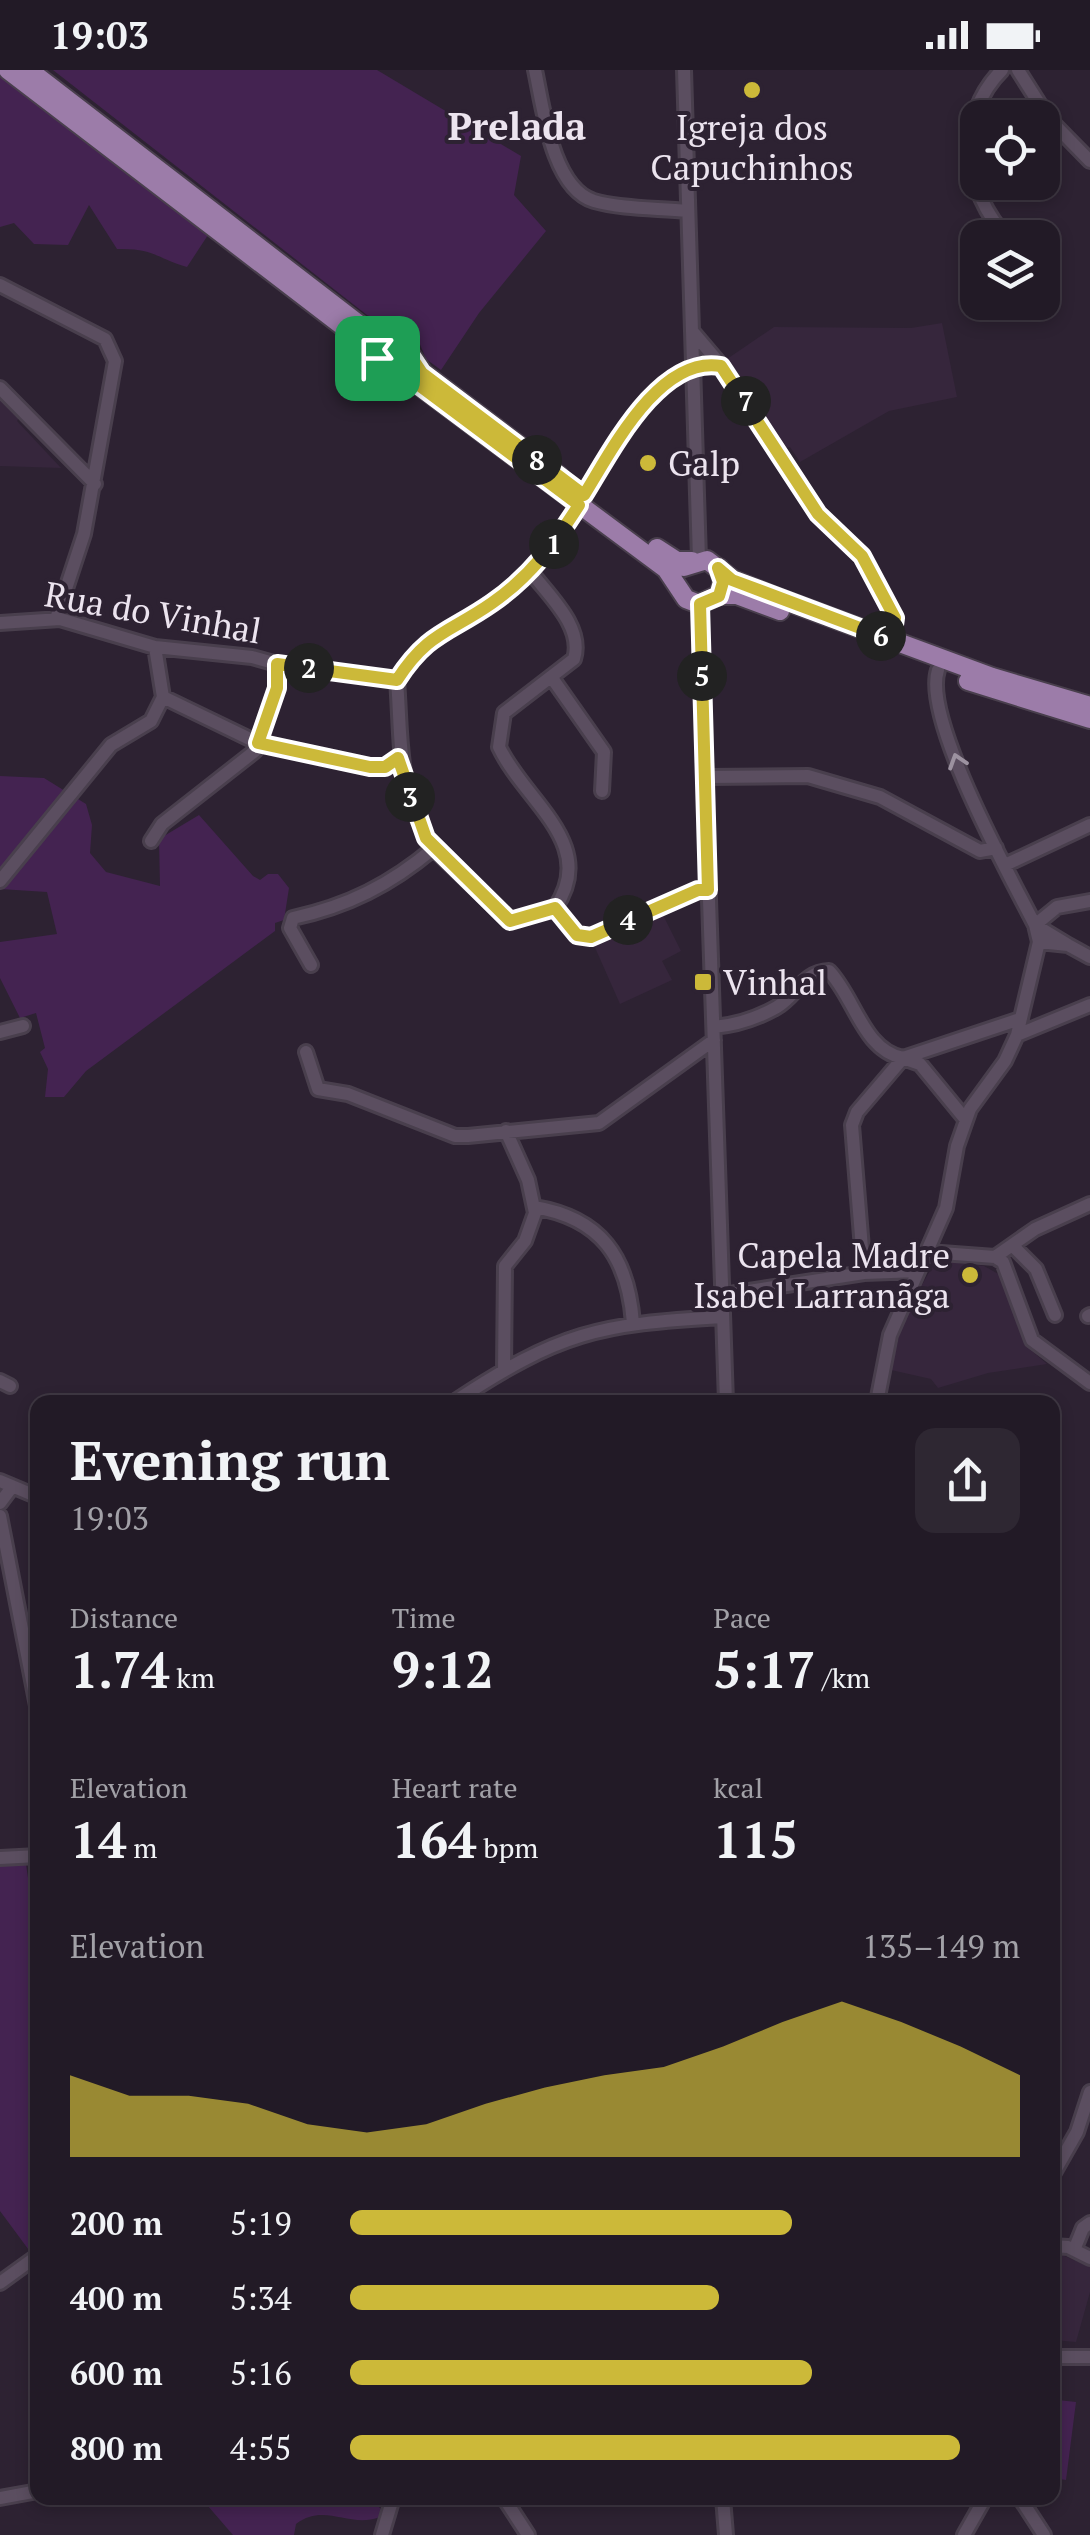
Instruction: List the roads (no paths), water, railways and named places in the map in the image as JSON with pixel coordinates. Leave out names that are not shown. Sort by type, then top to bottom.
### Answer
[{"type":"main road","points":[[8,70],[366,344],[384,371],[412,380],[669,557],[696,560],[718,568],[732,580],[892,640],[1090,706]]},
{"type":"main road","points":[[29,70],[378,339],[404,346],[422,373],[666,568],[686,599],[700,604],[719,596],[737,595],[938,670],[1090,719]]},
{"type":"main road","points":[[377,358],[390,342]]},
{"type":"main road","points":[[394,374],[408,366],[410,355]]},
{"type":"main road","points":[[678,586],[681,570],[696,560]]},
{"type":"main road","points":[[718,568],[723,582],[719,596]]},
{"type":"street","points":[[535,70],[554,154],[576,189],[596,201],[687,211]]},
{"type":"street","points":[[684,70],[696,560]]},
{"type":"street","points":[[995,220],[984,204],[968,132],[983,90],[1002,70]]},
{"type":"street","points":[[1018,70],[1049,119],[1090,160]]},
{"type":"street","points":[[0,284],[105,339],[115,361],[84,534],[56,619]]},
{"type":"street","points":[[692,331],[721,366],[818,514],[862,556],[895,618],[892,640]]},
{"type":"street","points":[[531,572],[576,635],[574,659],[504,713],[499,747],[569,849],[571,875],[555,908],[510,921],[434,848],[398,758],[402,743],[397,680],[429,638],[492,604],[550,552],[638,411],[666,384],[704,365],[721,366]]},
{"type":"street","points":[[0,388],[94,484]]},
{"type":"street","points":[[700,604],[726,1395]]},
{"type":"street","name":"Rua do Vinhal","points":[[0,623],[56,619],[154,648],[252,656],[277,664],[397,680]]},
{"type":"street","points":[[0,881],[112,745],[151,720],[163,697],[154,648]]},
{"type":"street","points":[[151,841],[162,824],[244,763],[258,743],[277,688],[277,664]]},
{"type":"street","points":[[877,1395],[890,1335],[946,1208],[966,1120],[1017,1035],[1039,942],[1035,925],[962,777],[935,694],[938,670]]},
{"type":"street","points":[[552,678],[604,752],[602,791]]},
{"type":"street","points":[[163,697],[258,743],[370,767],[385,767],[398,758]]},
{"type":"street","points":[[706,778],[808,776],[880,797],[980,852],[996,848]]},
{"type":"street","points":[[1004,865],[1090,825]]},
{"type":"street","points":[[311,965],[290,928],[293,918],[334,909],[373,892],[434,848]]},
{"type":"street","points":[[555,908],[577,935],[591,937],[698,890],[708,890]]},
{"type":"street","points":[[1035,925],[1058,907],[1090,901]]},
{"type":"street","points":[[1035,925],[1090,957]]},
{"type":"street","points":[[1039,942],[1068,945]]},
{"type":"street","points":[[306,1052],[318,1089],[348,1094],[454,1136],[578,1129],[599,1123],[714,1034],[780,1005],[804,980],[816,972],[829,971],[874,1042],[920,1064],[966,1120]]},
{"type":"street","points":[[1017,1035],[1090,1005]]},
{"type":"street","points":[[864,1272],[852,1125],[857,1112],[903,1058],[1020,1019]]},
{"type":"street","points":[[0,1032],[24,1026]]},
{"type":"street","points":[[504,1370],[505,1266],[525,1241],[534,1207],[528,1180],[506,1131]]},
{"type":"street","points":[[995,1257],[1012,1244],[1090,1204]]},
{"type":"street","points":[[534,1207],[556,1210],[584,1224],[616,1254],[627,1278],[633,1323]]},
{"type":"street","points":[[1012,1244],[1036,1270],[1055,1315]]},
{"type":"street","points":[[928,1252],[995,1257],[1006,1267],[1032,1340],[1090,1383]]},
{"type":"street","points":[[723,1295],[864,1272],[918,1271]]},
{"type":"street","points":[[465,1395],[560,1340],[633,1323],[723,1317]]},
{"type":"street","points":[[0,1503],[6,1484],[30,1494]]},
{"type":"street","points":[[0,1516],[30,1670]]},
{"type":"street","points":[[0,1858],[30,1856]]},
{"type":"street","points":[[1060,2162],[1077,2132],[1090,2092]]},
{"type":"street","points":[[1074,2250],[1082,2228],[1090,2223]]},
{"type":"street","points":[[1060,2247],[1090,2258]]},
{"type":"street","points":[[0,2283],[30,2261]]},
{"type":"street","points":[[1060,2357],[1090,2357]]},
{"type":"street","points":[[0,2498],[30,2492]]},
{"type":"street","points":[[382,2535],[391,2505]]},
{"type":"street","points":[[509,2505],[528,2535]]},
{"type":"street","points":[[723,2505],[727,2534]]},
{"type":"street","points":[[971,2532],[982,2505]]},
{"type":"street","points":[[1025,2505],[1044,2535]]},
{"type":"place","name":"Igreja dos Capuchinhos","points":[[752,90]]},
{"type":"place","name":"Galp","points":[[648,463]]},
{"type":"place","name":"Vinhal","points":[[703,982]]},
{"type":"place","name":"Capela Madre Isabel Larranãga","points":[[970,1275]]},
{"type":"district","name":"Prelada","points":[[517,126]]}]
